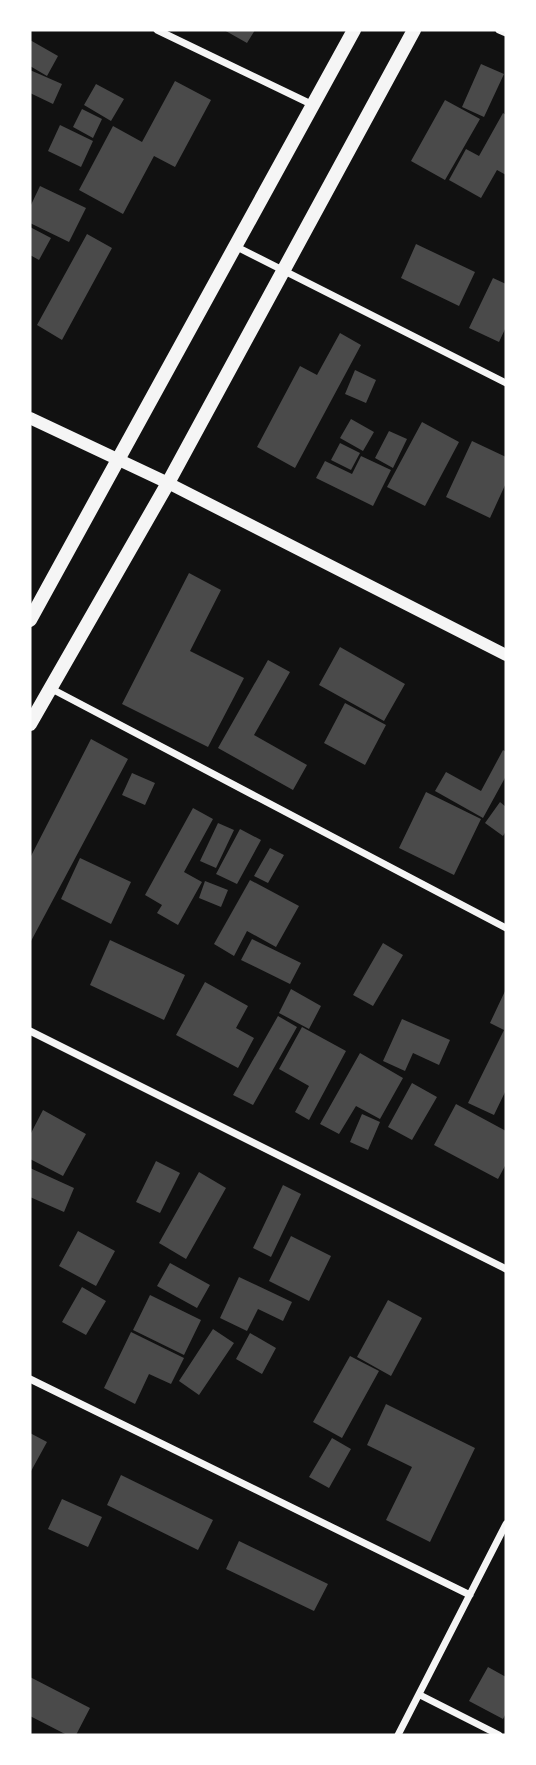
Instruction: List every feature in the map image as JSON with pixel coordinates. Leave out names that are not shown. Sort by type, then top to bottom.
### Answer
[{"type":"main road","points":[[30,620],[233,245],[354,30]]},
{"type":"main road","points":[[30,724],[168,484],[414,30]]},
{"type":"street","points":[[157,30],[313,105]]},
{"type":"street","points":[[499,30],[506,33]]},
{"type":"street","points":[[233,245],[506,383]]},
{"type":"street","points":[[30,418],[168,484],[506,655]]},
{"type":"street","points":[[50,688],[506,928]]},
{"type":"street","points":[[30,1031],[506,1269]]},
{"type":"street","points":[[30,1379],[470,1595]]},
{"type":"street","points":[[398,1735],[506,1524]]},
{"type":"street","points":[[419,1695],[499,1735]]},
{"type":"building","points":[[224,30],[255,30],[247,43]]},
{"type":"building","points":[[30,40],[58,56],[47,76],[30,66]]},
{"type":"building","points":[[481,64],[504,74],[484,117],[462,107]]},
{"type":"building","points":[[30,70],[62,84],[53,104],[30,93]]},
{"type":"building","points":[[175,81],[211,100],[175,167],[154,156],[123,214],[79,190],[113,126],[142,142]]},
{"type":"building","points":[[96,84],[124,99],[111,121],[84,105]]},
{"type":"building","points":[[445,100],[480,119],[445,180],[411,161]]},
{"type":"building","points":[[82,109],[102,119],[93,138],[73,127]]},
{"type":"building","points":[[503,113],[506,115],[506,175],[497,170],[481,198],[449,180],[466,149],[479,156]]},
{"type":"building","points":[[60,125],[93,141],[81,167],[48,151]]},
{"type":"building","points":[[40,186],[86,208],[69,242],[30,223],[30,207]]},
{"type":"building","points":[[30,227],[51,238],[39,260],[30,255]]},
{"type":"building","points":[[87,234],[112,248],[62,340],[37,325]]},
{"type":"building","points":[[416,244],[475,272],[459,306],[401,278]]},
{"type":"building","points":[[493,278],[506,284],[506,327],[499,342],[469,328]]},
{"type":"building","points":[[340,333],[361,345],[295,468],[257,447],[300,366],[317,375]]},
{"type":"building","points":[[355,370],[376,380],[366,403],[345,394]]},
{"type":"building","points":[[351,419],[374,432],[363,451],[340,438]]},
{"type":"building","points":[[422,422],[459,442],[425,506],[387,487]]},
{"type":"building","points":[[389,431],[407,439],[393,468],[375,458]]},
{"type":"building","points":[[472,441],[506,457],[506,483],[490,518],[446,497]]},
{"type":"building","points":[[340,443],[360,453],[351,470],[331,460]]},
{"type":"building","points":[[361,456],[391,470],[373,506],[316,478],[325,461],[352,474]]},
{"type":"building","points":[[189,573],[221,590],[190,651],[244,678],[208,747],[122,704]]},
{"type":"building","points":[[340,647],[405,684],[384,721],[319,685]]},
{"type":"building","points":[[268,660],[290,672],[254,735],[307,765],[293,790],[218,748]]},
{"type":"building","points":[[345,703],[386,725],[365,765],[324,743]]},
{"type":"building","points":[[91,739],[128,759],[30,943],[30,858]]},
{"type":"building","points":[[503,750],[506,752],[506,776],[483,818],[435,791],[446,772],[481,791]]},
{"type":"building","points":[[132,773],[155,783],[145,805],[122,795]]},
{"type":"building","points":[[426,792],[481,819],[454,875],[399,848]]},
{"type":"building","points":[[500,802],[506,807],[506,831],[503,836],[485,823]]},
{"type":"building","points":[[193,808],[213,819],[184,872],[202,882],[178,925],[157,913],[162,905],[145,895]]},
{"type":"building","points":[[218,823],[234,830],[216,868],[200,861]]},
{"type":"building","points":[[240,829],[261,840],[237,884],[216,874]]},
{"type":"building","points":[[270,848],[284,855],[268,883],[254,876]]},
{"type":"building","points":[[80,858],[131,882],[111,924],[61,899]]},
{"type":"building","points":[[250,880],[299,906],[276,947],[247,931],[234,956],[214,944]]},
{"type":"building","points":[[205,881],[228,890],[221,907],[199,898]]},
{"type":"building","points":[[252,939],[301,963],[290,984],[241,960]]},
{"type":"building","points":[[110,940],[185,975],[164,1020],[90,985]]},
{"type":"building","points":[[383,943],[403,955],[373,1006],[353,995]]},
{"type":"building","points":[[205,982],[248,1006],[236,1028],[254,1038],[238,1068],[176,1035]]},
{"type":"building","points":[[291,989],[321,1006],[309,1029],[279,1013]]},
{"type":"building","points":[[506,989],[506,1090],[494,1115],[468,1103],[504,1030],[490,1023]]},
{"type":"building","points":[[278,1016],[297,1027],[253,1105],[233,1095]]},
{"type":"building","points":[[402,1019],[450,1040],[439,1065],[413,1053],[405,1071],[383,1061]]},
{"type":"building","points":[[302,1027],[346,1051],[309,1120],[295,1112],[309,1086],[279,1069]]},
{"type":"building","points":[[360,1053],[403,1078],[380,1119],[356,1106],[339,1134],[320,1124]]},
{"type":"building","points":[[412,1083],[437,1097],[412,1140],[388,1127]]},
{"type":"building","points":[[456,1104],[506,1131],[506,1164],[498,1179],[434,1145]]},
{"type":"building","points":[[43,1110],[86,1134],[63,1176],[30,1159],[30,1135]]},
{"type":"building","points":[[362,1114],[380,1122],[368,1150],[350,1142]]},
{"type":"building","points":[[156,1161],[180,1173],[160,1213],[136,1202]]},
{"type":"building","points":[[30,1168],[74,1188],[64,1212],[30,1197]]},
{"type":"building","points":[[199,1172],[226,1188],[186,1259],[159,1243]]},
{"type":"building","points":[[283,1185],[301,1194],[271,1257],[253,1248]]},
{"type":"building","points":[[78,1231],[115,1251],[96,1286],[59,1266]]},
{"type":"building","points":[[291,1236],[331,1256],[309,1301],[269,1281]]},
{"type":"building","points":[[170,1263],[210,1285],[197,1308],[157,1286]]},
{"type":"building","points":[[239,1277],[292,1302],[283,1321],[258,1309],[247,1331],[220,1318]]},
{"type":"building","points":[[82,1287],[106,1301],[86,1335],[62,1322]]},
{"type":"building","points":[[150,1295],[201,1320],[184,1355],[133,1330]]},
{"type":"building","points":[[388,1300],[422,1318],[391,1376],[357,1357]]},
{"type":"building","points":[[213,1329],[234,1343],[199,1395],[179,1381]]},
{"type":"building","points":[[131,1332],[184,1358],[171,1384],[149,1374],[135,1404],[104,1388]]},
{"type":"building","points":[[250,1333],[276,1348],[262,1374],[236,1359]]},
{"type":"building","points":[[350,1356],[379,1371],[342,1438],[313,1422]]},
{"type":"building","points":[[386,1404],[475,1448],[430,1542],[386,1520],[412,1467],[367,1445]]},
{"type":"building","points":[[30,1433],[47,1442],[30,1473]]},
{"type":"building","points":[[332,1438],[351,1449],[329,1488],[309,1477]]},
{"type":"building","points":[[121,1475],[213,1520],[198,1550],[107,1505]]},
{"type":"building","points":[[62,1499],[102,1517],[88,1547],[48,1529]]},
{"type":"building","points":[[239,1541],[328,1584],[314,1611],[226,1569]]},
{"type":"building","points":[[488,1667],[506,1677],[506,1713],[503,1719],[469,1701]]},
{"type":"building","points":[[30,1677],[90,1708],[76,1735],[67,1735],[30,1716]]}]
